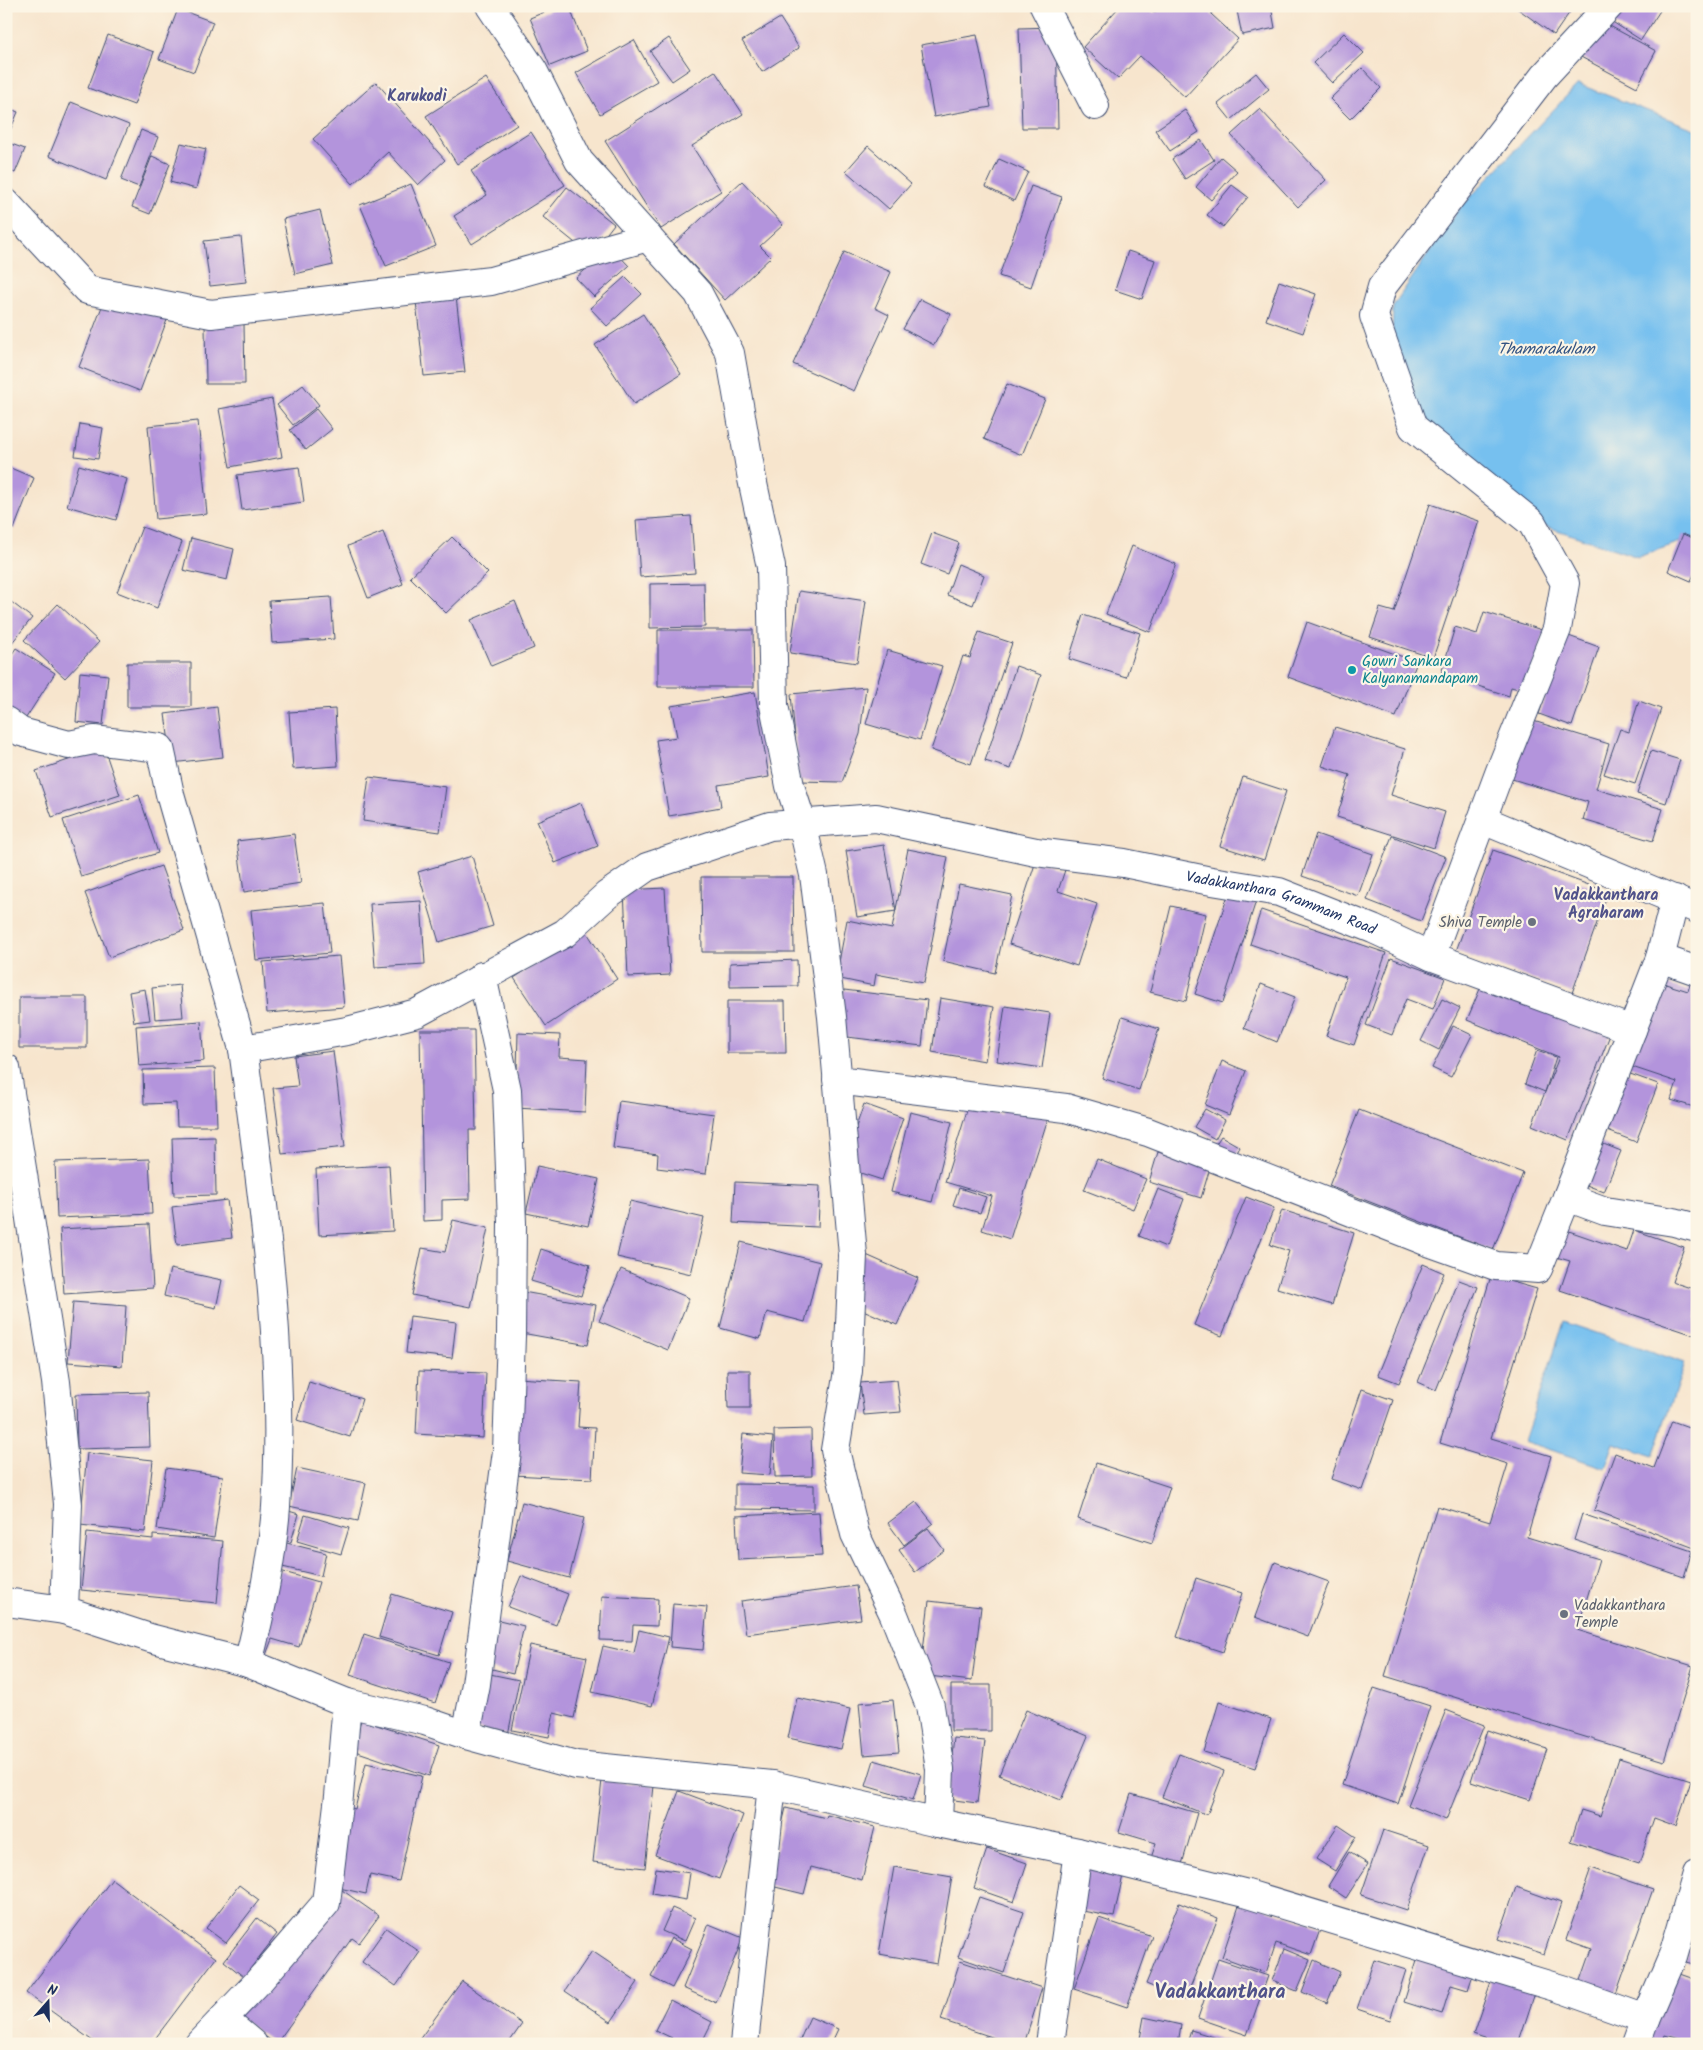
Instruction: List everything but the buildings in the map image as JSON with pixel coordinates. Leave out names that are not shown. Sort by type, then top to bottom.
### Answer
[{"type":"street","points":[[490,6],[532,70],[578,161],[698,293],[730,352],[752,479],[771,567],[774,705],[790,786],[802,823],[814,875],[837,1080],[853,1255],[848,1371],[835,1450],[855,1534],[894,1615],[930,1706],[940,1769],[938,1823]]},
{"type":"street","points":[[1044,6],[1095,106]]},
{"type":"street","points":[[1431,956],[1500,771],[1557,629],[1564,583],[1532,523],[1413,427],[1374,316],[1382,287],[1544,76],[1609,6]]},
{"type":"street","points":[[6,202],[87,290],[211,314],[491,281],[648,237]]},
{"type":"street","points":[[6,721],[21,732],[69,745],[94,740],[160,748],[170,794],[243,1049],[269,1269],[278,1394],[276,1508],[262,1606],[248,1663]]},
{"type":"street","name":"Vadakkanthara Grammam Road","points":[[243,1049],[347,1031],[416,1013],[565,933],[607,895],[648,867],[770,826],[876,818],[1036,852],[1124,863],[1206,880],[1279,892],[1373,929],[1431,956],[1632,1030]]},
{"type":"street","points":[[837,1080],[1066,1108],[1148,1132],[1423,1240],[1496,1266],[1538,1268],[1660,958],[1686,904],[1483,820]]},
{"type":"street","points":[[1660,958],[1697,971]]},
{"type":"street","points":[[466,1735],[476,1684],[507,1451],[511,1336],[512,1223],[507,1090],[482,976]]},
{"type":"street","points":[[6,1068],[56,1382],[68,1504],[64,1610]]},
{"type":"street","points":[[1567,1197],[1605,1211],[1674,1222],[1697,1228]]},
{"type":"street","points":[[6,1602],[64,1610],[150,1638],[248,1663],[347,1703],[425,1721],[466,1735],[576,1765],[772,1786],[1078,1852],[1244,1893],[1565,1990],[1641,2031],[1673,1956],[1697,1874]]},
{"type":"street","points":[[199,2044],[258,1982],[326,1903],[339,1796],[347,1703]]},
{"type":"street","points":[[744,2044],[772,1786]]},
{"type":"street","points":[[1050,2044],[1078,1852]]},
{"type":"street","points":[[223,2019],[253,2044]]},
{"type":"water","name":"Thamarakulam","points":[[1578,84],[1697,130],[1697,536],[1638,557],[1533,522],[1433,455],[1391,377],[1393,306],[1457,211]]},
{"type":"water","points":[[1564,1322],[1685,1363],[1653,1456],[1614,1443],[1605,1468],[1524,1441]]},
{"type":"place","name":"Gowri Sankara Kalyanamandapam","points":[[1352,670]]},
{"type":"place","name":"Shiva Temple","points":[[1532,922]]},
{"type":"place","name":"Vadakkanthara Temple","points":[[1564,1614]]},
{"type":"district","name":"Karukodi","points":[[417,95]]},
{"type":"district","name":"Vadakkanthara Agraharam","points":[[1606,903]]},
{"type":"district","name":"Vadakkanthara","points":[[1220,1991]]}]
